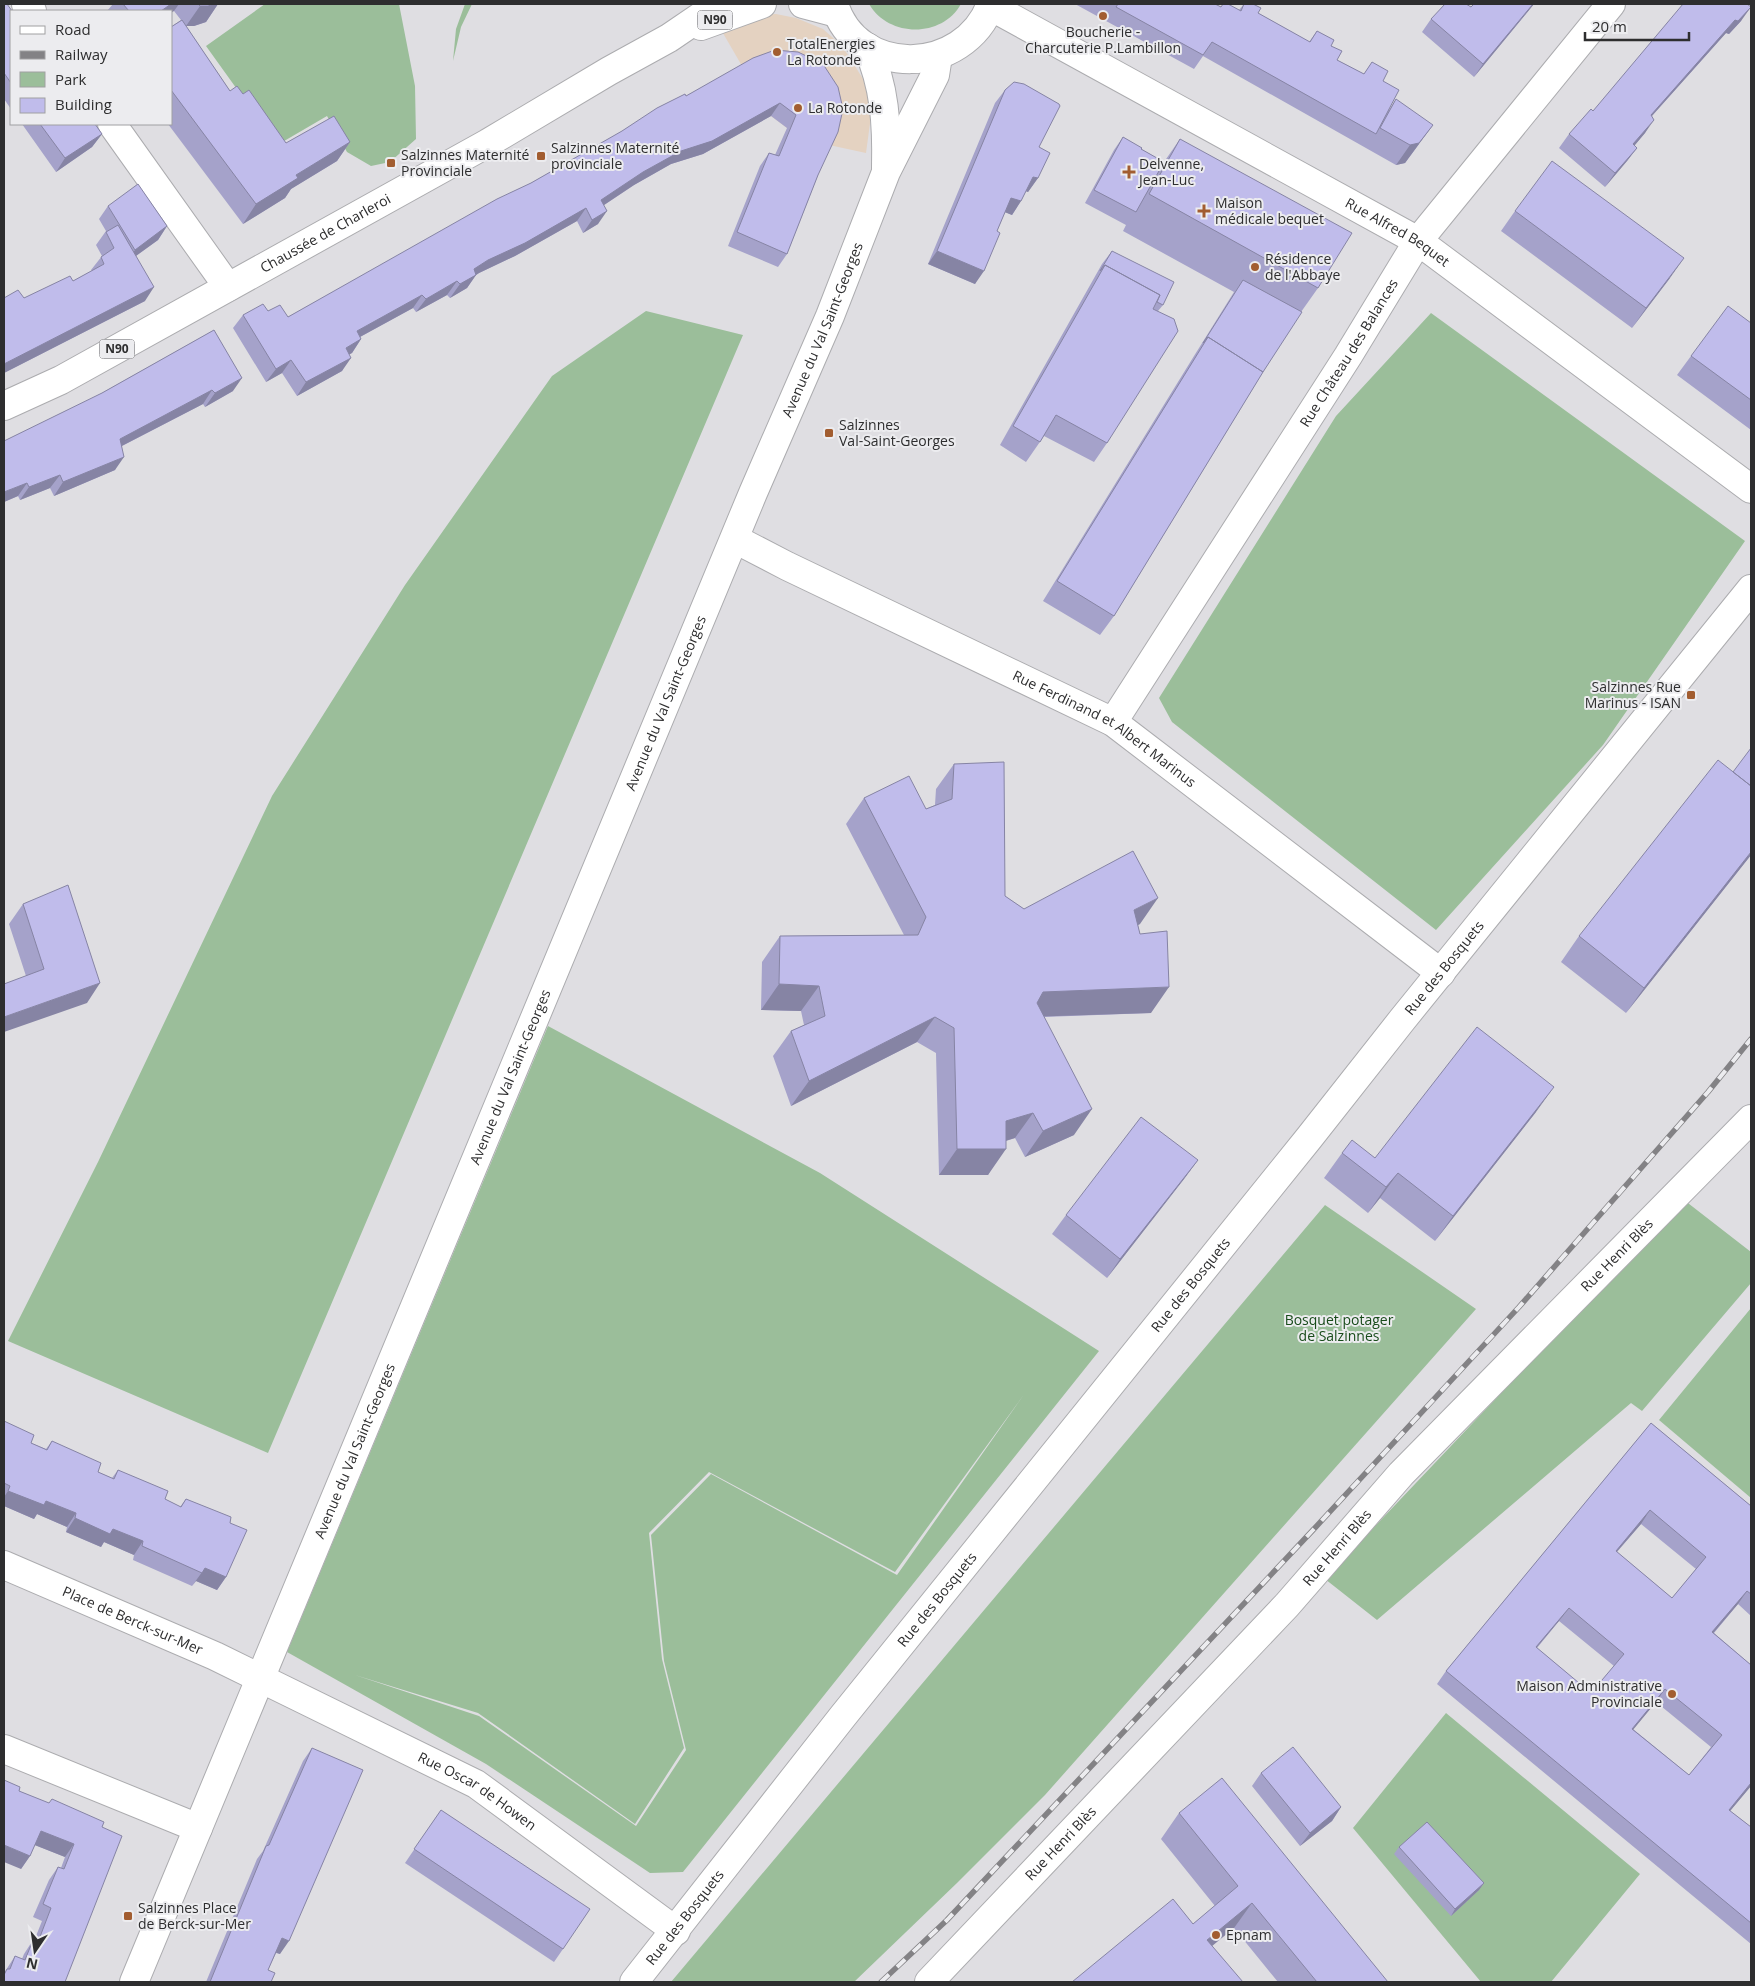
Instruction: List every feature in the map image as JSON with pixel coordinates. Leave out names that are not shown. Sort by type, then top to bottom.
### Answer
[{"type":"street","name":"Chaussée de Charleroi","points":[[4,406],[61,380],[488,144],[669,38],[719,4]]},
{"type":"street","name":"Chaussée de Charleroi","points":[[669,38],[762,4]]},
{"type":"street","points":[[803,4],[836,9],[845,27],[867,47],[889,57],[914,60],[938,56],[960,45],[978,28],[990,5]]},
{"type":"street","name":"Rue Château des Balances","points":[[1113,722],[1348,356],[1418,241],[1611,4]]},
{"type":"street","name":"Rue Alfred Bequet","points":[[990,5],[1418,241],[1751,488]]},
{"type":"street","name":"Avenue du Val Saint-Georges","points":[[867,47],[877,70],[887,129],[886,172]]},
{"type":"street","name":"Avenue du Val Saint-Georges","points":[[134,1982],[753,493],[830,316],[886,172],[935,75],[938,56]]},
{"type":"street","points":[[113,125],[228,287]]},
{"type":"street","name":"Rue Ferdinand et Albert Marinus","points":[[735,539],[787,566],[1113,722],[1441,973]]},
{"type":"street","name":"Rue des Bosquets","points":[[634,1982],[676,1931],[843,1716],[1751,589]]},
{"type":"street","name":"Rue Henri Blès","points":[[929,1982],[1287,1605],[1401,1474],[1751,1119]]},
{"type":"street","name":"Place de Berck-sur-Mer","points":[[4,1565],[215,1656],[261,1678]]},
{"type":"street","name":"Rue Oscar de Howen","points":[[261,1678],[476,1784],[676,1931]]},
{"type":"street","points":[[4,1749],[198,1828]]},
{"type":"shaded area","points":[[776,14],[796,18],[823,29],[841,45],[848,55],[865,82],[870,101],[871,116],[866,153],[829,145],[787,128],[771,116],[720,28],[758,15]]},
{"type":"green space","points":[[265,4],[399,4],[415,86],[416,139],[390,162],[371,166],[347,152],[327,116],[279,144],[206,46]]},
{"type":"green space","points":[[465,4],[472,4],[461,27],[453,61],[456,29]]},
{"type":"green space","points":[[869,4],[961,4],[952,15],[941,23],[929,28],[915,29],[902,28],[889,23],[878,15]]},
{"type":"green space","points":[[646,311],[743,335],[268,1453],[8,1341],[98,1162],[272,796],[405,585],[552,376]]},
{"type":"green space","points":[[1431,313],[1745,541],[1603,745],[1436,930],[1172,722],[1159,698],[1336,416]]},
{"type":"green space","points":[[548,1026],[820,1173],[1099,1351],[683,1872],[650,1873],[486,1764],[287,1652]],"holes":[[[1025,1393],[897,1575],[711,1474],[651,1535],[664,1661],[686,1750],[636,1826],[479,1716],[355,1675],[478,1713],[635,1824],[684,1748],[662,1659],[649,1533],[709,1472],[895,1572]]]},
{"type":"green space","points":[[1684,1200],[1751,1252],[1751,1283],[1642,1411],[1631,1403],[1377,1620],[1325,1579]]},
{"type":"green space","name":"Bosquet potager de Salzinnes","points":[[1325,1205],[1476,1309],[1045,1795],[854,1982],[671,1982]]},
{"type":"green space","points":[[1751,1308],[1751,1498],[1659,1420]]},
{"type":"green space","points":[[1446,1713],[1640,1874],[1551,1982],[1481,1982],[1353,1828]]},
{"type":"building","points":[[4,4],[7,4],[11,10],[10,82],[4,73]]},
{"type":"building","points":[[123,4],[171,4],[162,10],[128,10]]},
{"type":"building","points":[[198,4],[215,4],[200,6]]},
{"type":"building","points":[[1118,4],[1215,4],[1221,7],[1223,4],[1228,4],[1241,11],[1244,4],[1253,4],[1261,8],[1258,13],[1310,42],[1317,31],[1334,40],[1331,46],[1342,51],[1337,60],[1364,74],[1372,62],[1388,71],[1383,81],[1399,90],[1376,134],[1212,42],[1203,55],[1116,7]]},
{"type":"building","points":[[1445,4],[1466,4],[1471,7],[1474,4],[1533,4],[1483,64],[1431,19]]},
{"type":"building","points":[[1683,4],[1747,4],[1751,7],[1738,21],[1735,20],[1651,115],[1654,120],[1633,144],[1637,148],[1615,173],[1569,134],[1591,109],[1593,111]]},
{"type":"building","points":[[182,20],[230,91],[237,86],[243,94],[249,90],[286,143],[334,116],[350,142],[296,175],[298,178],[256,204],[172,91],[172,26]]},
{"type":"building","points":[[775,50],[798,52],[823,64],[838,87],[843,109],[838,132],[818,175],[787,254],[737,232],[769,153],[779,156],[796,115],[780,103],[712,141],[681,151],[643,172],[601,200],[607,211],[592,220],[586,208],[525,243],[488,260],[474,269],[476,275],[460,284],[457,281],[426,299],[422,295],[357,331],[361,339],[346,348],[351,358],[306,382],[291,360],[276,369],[243,315],[263,304],[268,311],[280,305],[288,317],[497,199],[531,183],[622,131],[657,108],[685,94],[686,96],[753,58]]},
{"type":"building","points":[[1014,82],[1024,84],[1060,106],[1039,147],[1050,153],[1038,178],[1033,177],[1021,201],[1011,198],[997,231],[1000,233],[984,271],[937,251],[1005,90]]},
{"type":"building","points":[[1396,99],[1433,125],[1419,143],[1410,145],[1380,128]]},
{"type":"building","points":[[41,125],[96,125],[102,134],[65,158]]},
{"type":"building","points":[[1123,137],[1164,162],[1136,212],[1094,190]]},
{"type":"building","points":[[1180,139],[1352,233],[1318,288],[1149,194]]},
{"type":"building","points":[[1552,161],[1684,258],[1646,308],[1515,211]]},
{"type":"building","points":[[138,184],[167,226],[135,250],[108,206]]},
{"type":"building","points":[[118,225],[154,287],[4,364],[4,298],[18,290],[24,298],[70,276],[73,281],[104,264],[101,257],[114,248],[106,232]]},
{"type":"building","points":[[1112,251],[1174,282],[1163,305],[1157,302],[1160,295],[1105,265],[1100,271]]},
{"type":"building","points":[[1105,265],[1160,295],[1153,309],[1174,319],[1178,331],[1107,443],[1056,415],[1040,442],[1013,426]]},
{"type":"building","points":[[1243,280],[1302,312],[1263,372],[1208,337],[1203,343]]},
{"type":"building","points":[[1728,306],[1751,323],[1751,400],[1691,356]]},
{"type":"building","points":[[214,330],[242,378],[215,393],[212,390],[120,439],[124,457],[63,482],[60,475],[29,487],[27,483],[4,492],[4,441],[102,393]]},
{"type":"building","points":[[1208,337],[1263,372],[1114,616],[1057,581]]},
{"type":"building","points":[[1751,748],[1751,786],[1733,772]]},
{"type":"building","points":[[1718,760],[1751,786],[1751,852],[1644,988],[1579,936]]},
{"type":"building","points":[[1004,762],[1005,896],[1024,909],[1133,851],[1158,898],[1134,910],[1140,934],[1167,931],[1169,987],[1043,992],[1037,1003],[1092,1109],[1043,1131],[1033,1113],[1006,1121],[1006,1149],[957,1149],[954,1028],[935,1017],[809,1081],[791,1031],[825,1016],[819,986],[779,984],[780,936],[918,935],[926,917],[864,798],[909,776],[926,809],[952,799],[954,764]]},
{"type":"building","points":[[68,885],[100,983],[4,1017],[4,984],[44,969],[23,904]]},
{"type":"building","points":[[1477,1027],[1554,1087],[1453,1216],[1398,1173],[1386,1187],[1342,1153],[1352,1140],[1375,1158]]},
{"type":"building","points":[[1141,1117],[1198,1160],[1120,1259],[1066,1215]]},
{"type":"building","points":[[4,1421],[34,1435],[31,1443],[47,1450],[52,1441],[101,1463],[98,1472],[114,1479],[118,1470],[168,1491],[165,1499],[181,1507],[186,1499],[231,1517],[230,1523],[247,1530],[226,1577],[205,1568],[202,1573],[142,1546],[143,1541],[113,1529],[110,1534],[75,1518],[76,1513],[46,1501],[44,1505],[8,1491],[10,1486],[4,1483]]},
{"type":"building","name":"Maison Administrative Provinciale","points":[[1651,1423],[1751,1506],[1751,1594],[1747,1591],[1712,1632],[1751,1665],[1751,1783],[1729,1810],[1751,1827],[1751,1923],[1446,1671]],"holes":[[[1650,1510],[1706,1557],[1672,1598],[1616,1551]],[[1569,1608],[1624,1654],[1591,1693],[1536,1647]],[[1665,1689],[1722,1735],[1689,1775],[1632,1729]]]},
{"type":"building","points":[[1293,1747],[1341,1807],[1310,1833],[1261,1773]]},
{"type":"building","points":[[312,1748],[363,1770],[289,1941],[282,1938],[268,1970],[275,1973],[271,1982],[210,1982],[266,1846],[269,1845]]},
{"type":"building","name":"Epnam","points":[[1222,1778],[1388,1982],[1317,1982],[1252,1903],[1207,1940],[1243,1982],[1072,1982],[1173,1899],[1193,1924],[1238,1886],[1179,1813]]},
{"type":"building","points":[[4,1780],[20,1787],[19,1791],[49,1803],[52,1799],[104,1822],[102,1827],[122,1836],[65,1982],[4,1982],[4,1975],[7,1969],[10,1969],[15,1956],[25,1960],[33,1940],[38,1942],[51,1908],[43,1904],[58,1867],[64,1869],[74,1844],[41,1831],[30,1856],[4,1845]]},
{"type":"building","points":[[441,1810],[590,1909],[563,1949],[414,1849]]},
{"type":"building","points":[[1427,1822],[1484,1883],[1455,1909],[1399,1847]]},
{"type":"railway","points":[[881,1982],[947,1920],[1313,1530],[1519,1307],[1708,1092],[1751,1039]]},
{"type":"place","name":"Boucherie - Charcuterie P.Lambillon","points":[[1103,16]]},
{"type":"place","name":"TotalEnergies La Rotonde","points":[[777,52]]},
{"type":"place","name":"La Rotonde","points":[[798,108]]},
{"type":"place","name":"Salzinnes Maternité provinciale","points":[[541,156]]},
{"type":"place","name":"Salzinnes Maternité Provinciale","points":[[391,163]]},
{"type":"place","name":"Delvenne, Jean-Luc","points":[[1129,172]]},
{"type":"place","name":"Maison médicale bequet","points":[[1204,211]]},
{"type":"place","name":"Résidence de l'Abbaye","points":[[1255,267]]},
{"type":"place","name":"Salzinnes Val-Saint-Georges","points":[[829,433]]},
{"type":"place","name":"Salzinnes Rue Marinus - ISAN","points":[[1691,695]]},
{"type":"place","name":"Maison Administrative Provinciale","points":[[1672,1694]]},
{"type":"place","name":"Salzinnes Place de Berck-sur-Mer","points":[[128,1916]]},
{"type":"place","name":"Epnam","points":[[1216,1935]]}]
